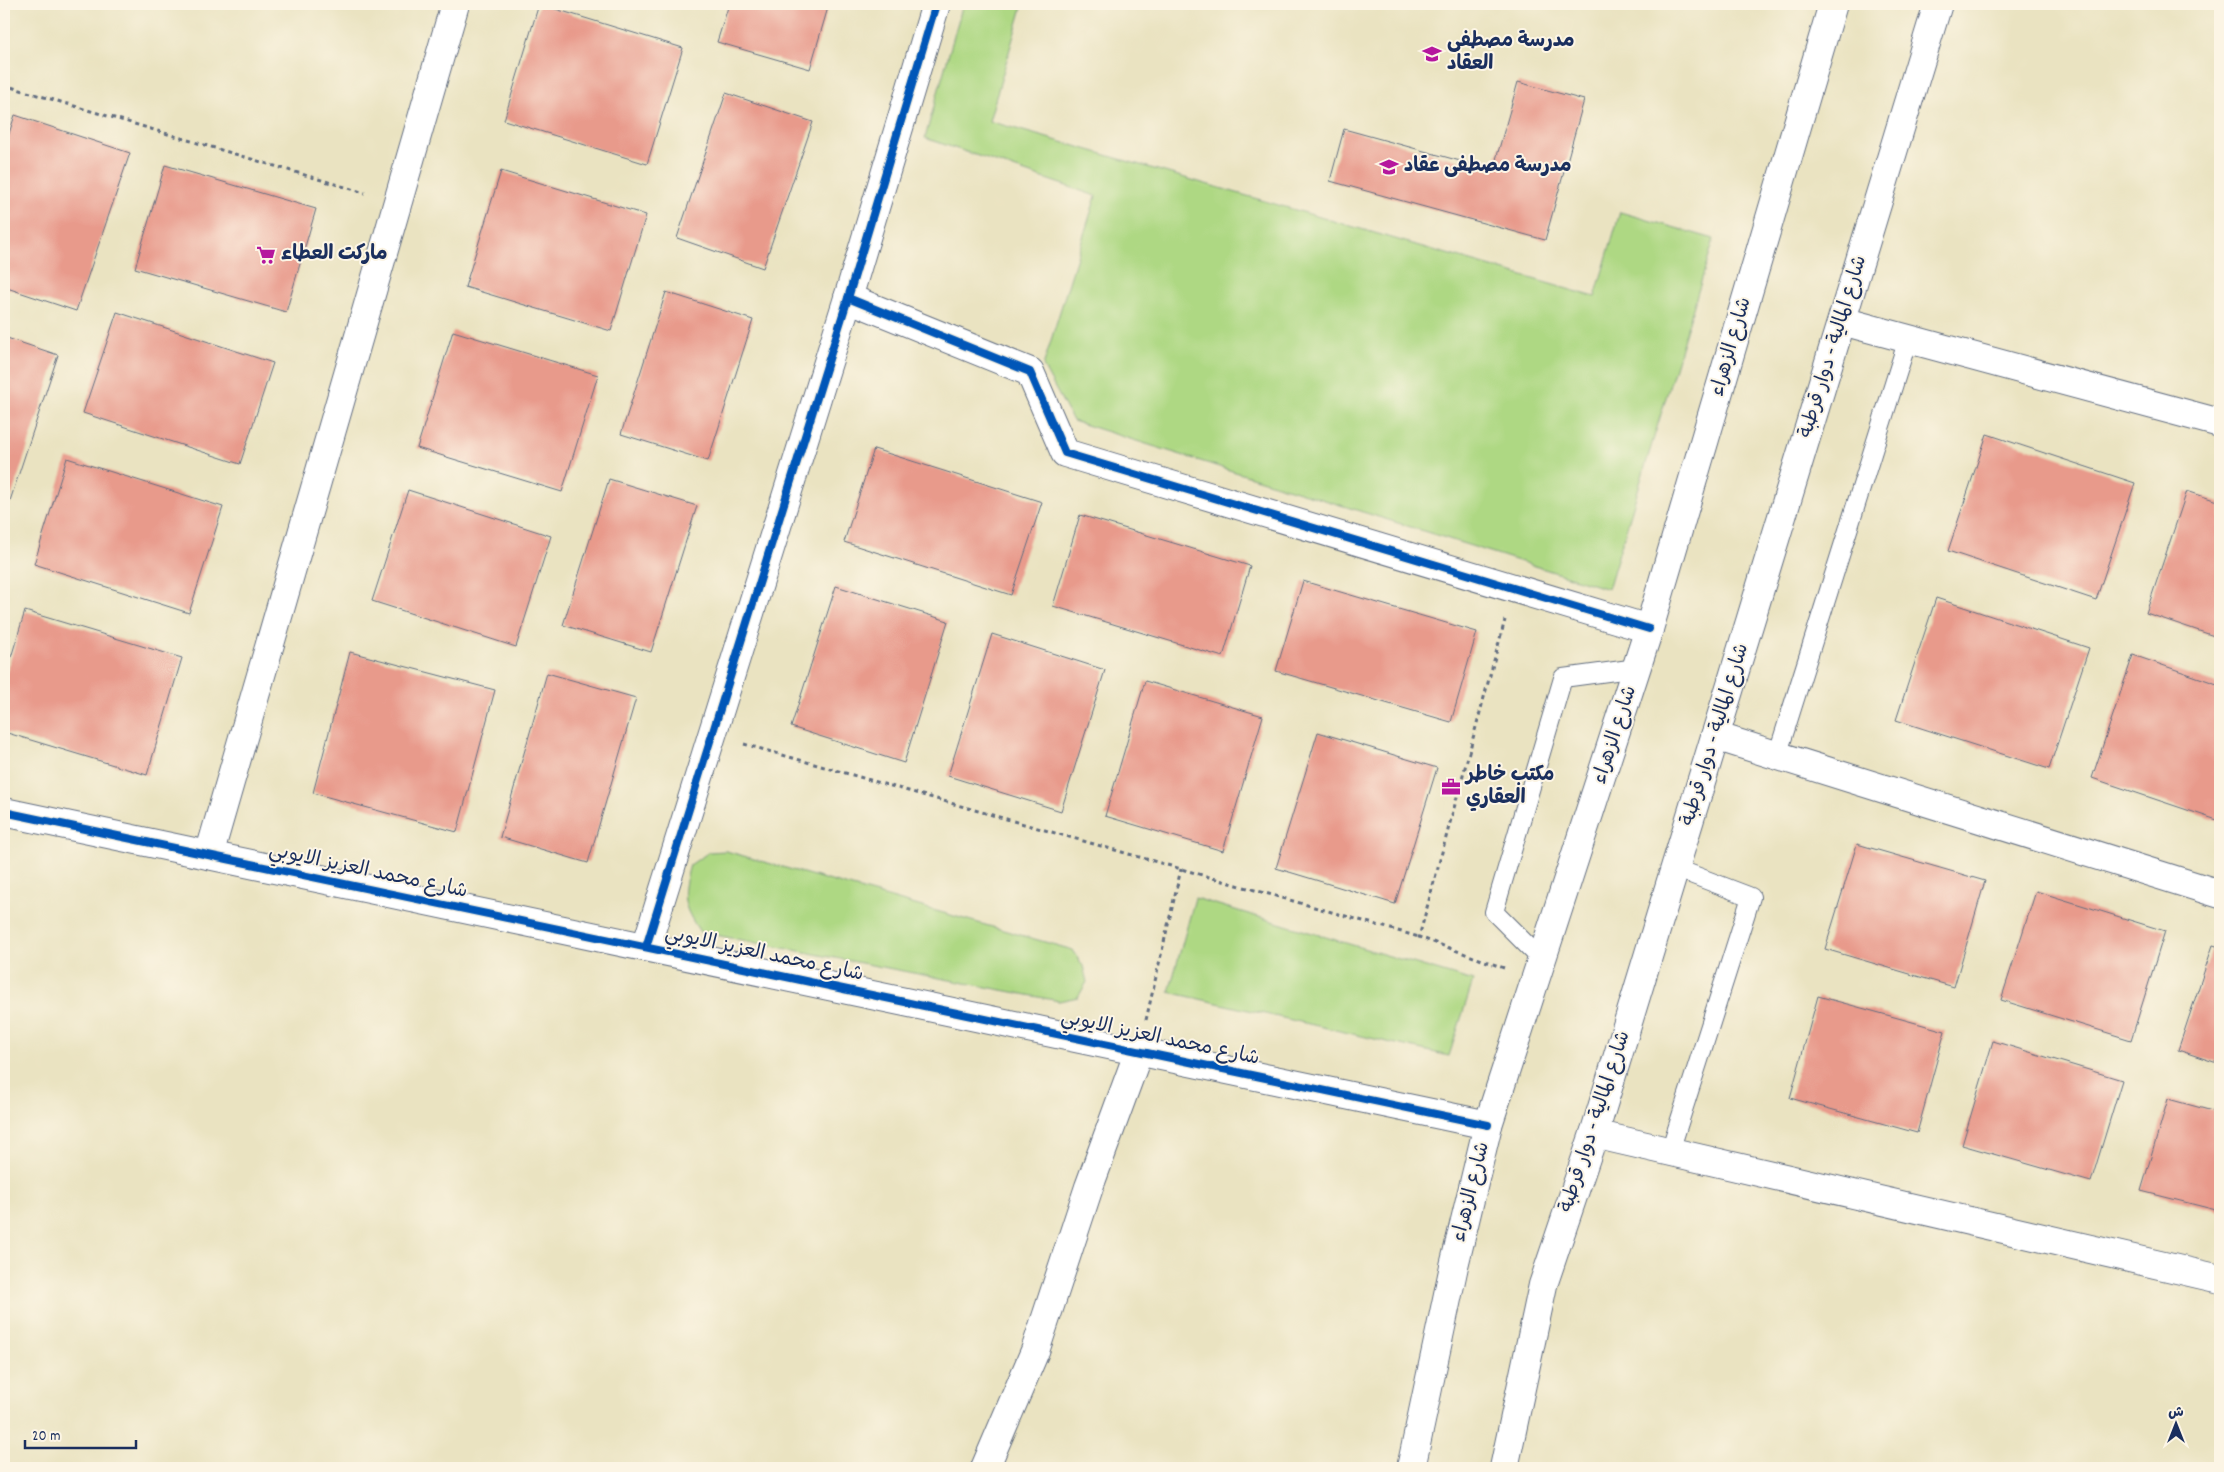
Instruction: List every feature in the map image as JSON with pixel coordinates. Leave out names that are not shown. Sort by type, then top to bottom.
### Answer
[{"type":"street","points":[[209,855],[455,4]]},
{"type":"street","points":[[646,947],[848,298],[936,4]]},
{"type":"street","name":"شارع الزهراء","points":[[1411,1468],[1454,1266],[1488,1125],[1637,668],[1833,4]]},
{"type":"street","name":"شارع المالية - دوار قرطبة","points":[[1504,1468],[1542,1285],[1594,1134],[1938,4]]},
{"type":"street","points":[[848,298],[1030,372],[1065,453],[1649,629]]},
{"type":"street","points":[[1842,321],[2220,423]]},
{"type":"street","points":[[1715,736],[2220,894]]},
{"type":"street","name":"شارع محمد العزيز الايوبي","points":[[4,812],[1488,1125]]},
{"type":"street","points":[[985,1468],[1035,1351],[1089,1187],[1139,1051]]},
{"type":"street","points":[[1594,1134],[2220,1279]]},
{"type":"lane","points":[[1777,756],[1908,339]]},
{"type":"lane","points":[[1540,970],[1494,912],[1563,678],[1637,668]]},
{"type":"lane","points":[[1670,1151],[1751,897],[1674,868]]},
{"type":"path","points":[[4,9],[5,4]]},
{"type":"path","points":[[4,85],[397,203]]},
{"type":"path","points":[[1419,937],[1513,588]]},
{"type":"path","points":[[712,735],[1540,970]]},
{"type":"path","points":[[1139,1051],[1181,869]]},
{"type":"green space","points":[[963,4],[1023,4],[989,121],[1595,297],[1620,212],[1714,239],[1608,589],[1073,421],[1043,366],[1096,196],[925,138]]},
{"type":"green space","points":[[726,851],[1073,950],[1083,966],[1087,982],[1078,997],[1059,1001],[700,932],[690,915],[685,900],[685,885],[690,865],[709,852]]},
{"type":"green space","points":[[1195,898],[1473,981],[1449,1056],[1169,992]]},
{"type":"building","points":[[539,4],[683,48],[647,164],[504,120]]},
{"type":"building","points":[[729,4],[829,4],[810,69],[717,42]]},
{"type":"building","points":[[1518,82],[1584,100],[1545,240],[1330,181],[1344,129],[1493,170]]},
{"type":"building","points":[[726,93],[813,122],[763,268],[677,238]]},
{"type":"building","points":[[15,115],[130,153],[76,311],[4,287],[4,149]]},
{"type":"building","points":[[165,165],[316,209],[286,312],[135,268]]},
{"type":"building","points":[[501,171],[646,215],[611,331],[465,287]]},
{"type":"building","points":[[666,292],[753,320],[708,461],[621,434]]},
{"type":"building","points":[[117,312],[273,363],[240,464],[83,413]]},
{"type":"building","points":[[453,331],[598,375],[562,492],[417,448]]},
{"type":"building","points":[[4,337],[58,355],[6,513],[4,513]]},
{"type":"building","points":[[1987,434],[2135,483],[2096,600],[1948,551]]},
{"type":"building","points":[[874,449],[1042,502],[1011,595],[844,542]]},
{"type":"building","points":[[67,458],[223,507],[189,613],[34,564]]},
{"type":"building","points":[[609,479],[697,506],[651,652],[563,625]]},
{"type":"building","points":[[408,490],[551,536],[516,647],[372,601]]},
{"type":"building","points":[[2187,491],[2220,502],[2220,638],[2146,613]]},
{"type":"building","points":[[1080,515],[1250,566],[1223,657],[1053,606]]},
{"type":"building","points":[[1303,581],[1477,632],[1451,722],[1276,671]]},
{"type":"building","points":[[836,586],[948,621],[904,763],[791,727]]},
{"type":"building","points":[[1936,598],[2089,648],[2049,769],[1896,720]]},
{"type":"building","points":[[25,611],[182,658],[147,775],[4,732],[4,681]]},
{"type":"building","points":[[992,634],[1105,670],[1061,811],[948,776]]},
{"type":"building","points":[[350,652],[495,690],[457,832],[313,793]]},
{"type":"building","points":[[2133,655],[2220,685],[2220,821],[2092,778]]},
{"type":"building","points":[[547,673],[636,698],[588,863],[500,837]]},
{"type":"building","points":[[1145,681],[1263,716],[1223,851],[1105,816]]},
{"type":"building","points":[[1318,732],[1437,768],[1395,904],[1276,868]]},
{"type":"building","points":[[1857,844],[1985,881],[1954,987],[1825,949]]},
{"type":"building","points":[[2036,891],[2165,931],[2131,1040],[2001,1000]]},
{"type":"building","points":[[2213,945],[2220,947],[2220,1064],[2178,1050]]},
{"type":"building","points":[[1818,996],[1945,1031],[1917,1133],[1790,1098]]},
{"type":"building","points":[[1993,1041],[2122,1080],[2091,1182],[1962,1145]]},
{"type":"building","points":[[2168,1099],[2220,1113],[2220,1211],[2141,1191]]},
{"type":"cycle path","points":[[646,947],[848,298],[936,4]]},
{"type":"cycle path","points":[[848,298],[1030,372],[1065,453],[1649,629]]},
{"type":"cycle path","points":[[4,812],[1488,1125]]},
{"type":"place","name":"مدرسة مصطفى العقاد","points":[[1432,54]]},
{"type":"place","name":"مدرسة مصطفى عقاد","points":[[1389,167]]},
{"type":"place","name":"ماركت العطاء","points":[[266,255]]},
{"type":"place","name":"مكتب خاطر العقاري","points":[[1451,787]]}]
